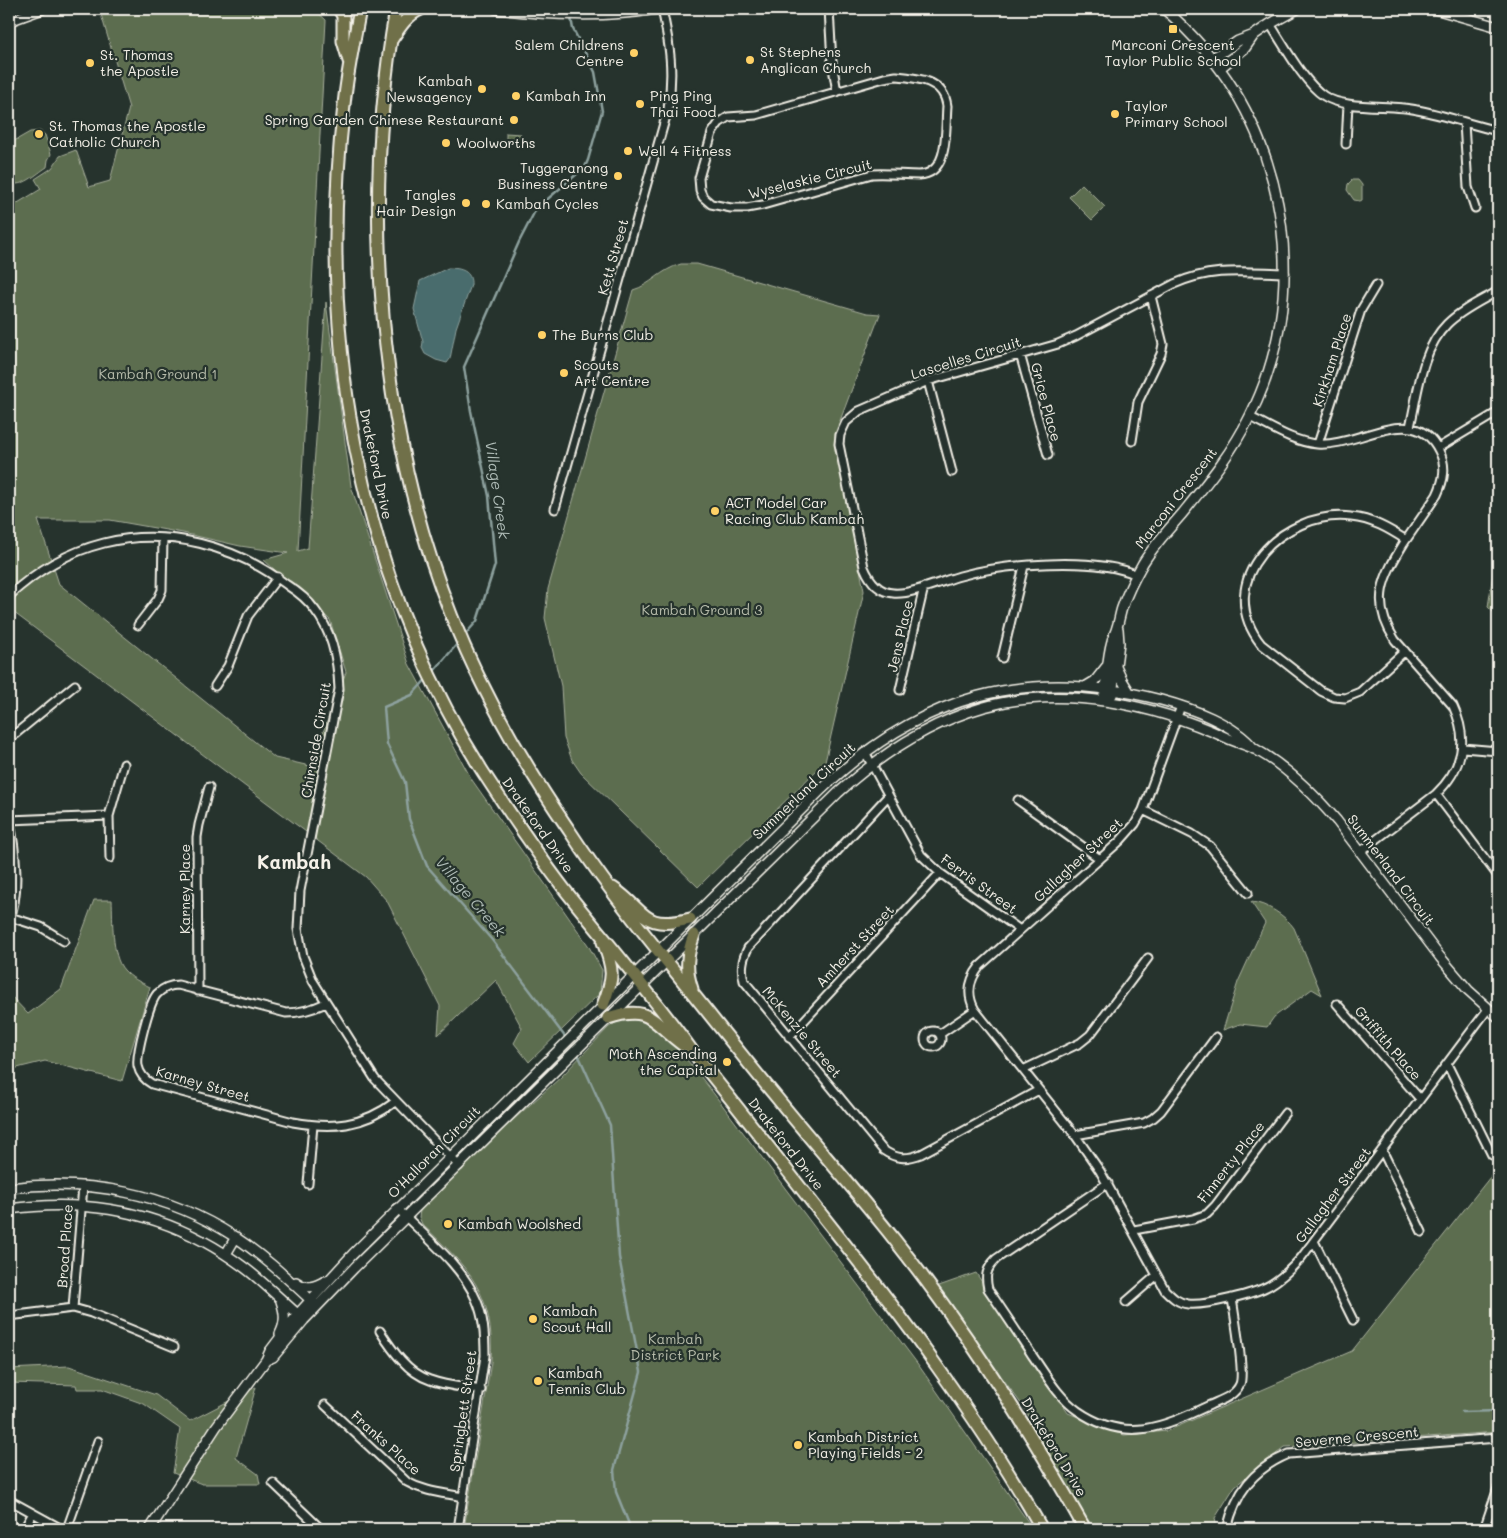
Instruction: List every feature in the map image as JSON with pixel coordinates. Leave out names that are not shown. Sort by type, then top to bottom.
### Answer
[{"type":"highway","points":[[339,9],[343,16],[343,41],[349,63]]},
{"type":"highway","name":"Drakeford Drive","points":[[360,9],[349,63],[340,150],[336,244],[342,366],[362,484],[395,592],[423,659],[441,698],[482,770],[553,873],[925,1347],[978,1423],[1042,1529]]},
{"type":"highway","name":"Drakeford Drive","points":[[396,9],[390,43],[381,130],[380,244],[388,358],[398,430],[420,524],[452,615],[468,654],[493,705],[522,756],[567,828],[605,883],[695,997],[891,1235],[935,1292],[1015,1410],[1085,1529]]},
{"type":"highway","points":[[390,43],[399,28],[416,11],[421,9]]},
{"type":"highway","points":[[605,883],[626,897],[650,920],[665,924],[690,919]]},
{"type":"highway","points":[[600,933],[610,960],[612,973],[611,984],[603,1005]]},
{"type":"highway","points":[[694,935],[687,961],[689,980],[695,997]]},
{"type":"highway","points":[[608,1018],[632,1012],[648,1016],[658,1022],[673,1037],[693,1052]]},
{"type":"street","points":[[9,21],[42,9]]},
{"type":"street","points":[[496,9],[572,15],[594,12],[628,14],[657,9]]},
{"type":"street","name":"Kett Street","points":[[555,509],[668,109],[672,67],[670,46],[662,9]]},
{"type":"street","points":[[829,9],[832,62],[837,92]]},
{"type":"street","name":"Marconi Crescent","points":[[1107,702],[1112,665],[1111,642],[1118,626],[1122,608],[1137,575],[1155,546],[1230,453],[1262,391],[1276,343],[1285,273],[1279,209],[1271,173],[1253,125],[1220,68],[1187,30],[1164,9]]},
{"type":"street","points":[[1212,59],[1238,41],[1254,35],[1297,9]]},
{"type":"street","points":[[1435,9],[1498,27]]},
{"type":"street","points":[[1270,24],[1308,81],[1316,91],[1326,98],[1348,104],[1418,110],[1498,131]]},
{"type":"street","points":[[1220,68],[1244,48],[1254,35]]},
{"type":"street","name":"Wyselaskie Circuit","points":[[896,76],[909,77],[938,86],[943,91],[947,106],[943,158],[938,167],[928,174],[872,174],[764,205],[747,208],[731,208],[711,204],[703,198],[699,186],[699,178],[713,131],[721,120],[728,117],[756,115],[837,92],[896,76]]},
{"type":"street","points":[[1346,144],[1348,104]]},
{"type":"street","points":[[1464,123],[1468,187],[1475,208]]},
{"type":"street","name":"Lascelles Circuit","points":[[1137,575],[1118,568],[1097,565],[1024,566],[987,571],[903,593],[892,594],[879,588],[868,577],[864,567],[840,444],[841,430],[852,416],[928,381],[1058,344],[1190,277],[1207,273],[1285,273]]},
{"type":"street","name":"Kirkham Place","points":[[1318,444],[1361,310],[1376,285]]},
{"type":"street","points":[[1410,428],[1425,364],[1438,336],[1458,314],[1498,291]]},
{"type":"street","points":[[1132,441],[1138,402],[1161,354],[1163,344],[1151,296]]},
{"type":"street","name":"Grice Place","points":[[1020,354],[1048,456]]},
{"type":"street","points":[[928,381],[952,472]]},
{"type":"street","points":[[1438,448],[1498,412]]},
{"type":"street","points":[[1250,417],[1289,436],[1318,444],[1346,442],[1392,427],[1410,428],[1426,434],[1438,448],[1442,457],[1444,468],[1442,484],[1437,495],[1389,568],[1384,581],[1382,610],[1388,629],[1395,640],[1453,706],[1459,718],[1463,748],[1453,774],[1446,785],[1360,852]]},
{"type":"street","points":[[1405,651],[1360,692],[1345,698],[1334,697],[1321,691],[1260,644],[1247,622],[1244,595],[1249,574],[1260,555],[1282,536],[1307,523],[1324,518],[1342,517],[1367,520],[1391,530],[1406,540]]},
{"type":"street","points":[[138,625],[162,590],[163,538]]},
{"type":"street","name":"Chirnside Circuit","points":[[9,596],[21,584],[58,560],[82,550],[105,542],[163,538],[198,542],[233,554],[278,578],[304,596],[320,616],[331,641],[339,669],[339,689],[337,708],[300,890],[298,929],[303,956],[313,981],[375,1079],[395,1102],[459,1166]]},
{"type":"street","points":[[1002,658],[1024,566]]},
{"type":"street","points":[[214,686],[228,666],[248,616],[278,578]]},
{"type":"street","name":"Jens Place","points":[[900,690],[924,587]]},
{"type":"street","points":[[1085,687],[1112,665],[1130,693]]},
{"type":"street","points":[[9,739],[75,685]]},
{"type":"street","name":"Summerland Circuit","points":[[634,974],[835,777],[865,752],[915,720],[944,707],[1000,690],[1028,686],[1056,685],[1109,690],[1143,695],[1181,706],[1240,734],[1254,749]]},
{"type":"street","name":"Summerland Circuit","points":[[642,985],[838,793],[871,764],[898,746],[926,730],[984,707],[1044,698],[1080,699],[1141,708],[1177,717],[1254,749],[1292,775],[1319,800],[1337,821],[1440,958],[1468,990],[1498,1017]]},
{"type":"street","name":"Gallagher Street","points":[[1181,706],[1143,810],[1130,830],[974,973],[969,993],[975,1010],[1075,1135],[1108,1183],[1165,1290],[1173,1298],[1182,1302],[1198,1304],[1232,1298],[1253,1293],[1276,1282],[1289,1271],[1314,1241],[1488,1009]]},
{"type":"street","points":[[1463,748],[1498,751]]},
{"type":"street","name":"Ferris Street","points":[[865,752],[916,847],[927,861],[940,873],[1020,930]]},
{"type":"street","points":[[110,858],[109,816],[124,764]]},
{"type":"street","name":"Karney Place","points":[[198,991],[197,838],[209,788]]},
{"type":"street","points":[[1436,794],[1498,876]]},
{"type":"street","name":"McKenzie Street","points":[[888,796],[748,948],[743,957],[742,972],[744,981],[883,1150],[891,1156],[911,1158],[921,1154],[1039,1090]]},
{"type":"street","points":[[1018,800],[1100,858]]},
{"type":"street","points":[[1143,810],[1192,834],[1210,846],[1248,893]]},
{"type":"street","points":[[64,941],[41,927],[10,918],[14,903],[15,883],[9,819],[109,816]]},
{"type":"street","name":"Amherst Street","points":[[789,1036],[940,873]]},
{"type":"street","points":[[1023,1070],[1080,1043],[1090,1036],[1148,958]]},
{"type":"street","name":"O'Halloran Circuit","points":[[314,1303],[332,1276],[397,1208],[634,974]]},
{"type":"street","name":"Karney Street","points":[[326,1003],[312,1010],[286,1013],[174,985],[162,990],[151,1004],[138,1054],[138,1068],[142,1076],[152,1084],[293,1122],[313,1125],[334,1126],[355,1122],[376,1114],[395,1102]]},
{"type":"street","name":"O'Halloran Circuit","points":[[150,1529],[204,1445],[268,1356],[273,1356],[301,1317],[459,1166],[642,985]]},
{"type":"street","name":"Griffith Place","points":[[1337,1004],[1420,1099]]},
{"type":"street","points":[[940,1034],[975,1010]]},
{"type":"street","points":[[1075,1135],[1140,1124],[1153,1118],[1161,1111],[1216,1037]]},
{"type":"street","points":[[1447,1064],[1492,1155]]},
{"type":"street","name":"Finnerty Place","points":[[1134,1230],[1193,1220],[1207,1214],[1285,1113]]},
{"type":"street","points":[[308,1184],[313,1125]]},
{"type":"street","points":[[1382,1150],[1422,1232]]},
{"type":"street","points":[[1108,1183],[996,1259],[989,1266],[986,1273],[988,1289],[1052,1385],[1071,1405],[1093,1420],[1110,1426],[1144,1429],[1171,1423],[1232,1395],[1240,1385],[1242,1372],[1232,1298]]},
{"type":"street","points":[[9,1188],[56,1184],[82,1186],[133,1193],[162,1202],[200,1217],[236,1238],[267,1260],[314,1303]]},
{"type":"street","name":"Broad Place","points":[[73,1308],[82,1186]]},
{"type":"street","points":[[9,1208],[33,1205],[81,1205],[110,1208],[156,1220],[192,1235],[226,1254],[301,1317]]},
{"type":"street","name":"Springbett Street","points":[[397,1208],[464,1276],[482,1317],[485,1336],[485,1356],[458,1529]]},
{"type":"street","points":[[226,1254],[236,1238]]},
{"type":"street","points":[[1314,1241],[1353,1320]]},
{"type":"street","points":[[281,1273],[305,1287],[319,1284],[332,1276]]},
{"type":"street","points":[[1126,1302],[1156,1274]]},
{"type":"street","points":[[268,1356],[284,1322],[285,1314],[280,1299]]},
{"type":"street","name":"Broad Place","points":[[9,1316],[73,1308],[91,1313],[174,1347]]},
{"type":"street","points":[[380,1331],[392,1350],[417,1374],[439,1383],[481,1390]]},
{"type":"street","name":"Franks Place","points":[[325,1405],[407,1482],[429,1491],[464,1497]]},
{"type":"street","name":"Severne Crescent","points":[[1227,1529],[1236,1500],[1250,1479],[1262,1468],[1289,1454],[1498,1438]]},
{"type":"street","points":[[67,1529],[98,1441]]},
{"type":"street","points":[[273,1483],[321,1529]]},
{"type":"street","points":[[1484,1529],[1498,1488]]},
{"type":"street","points":[[9,1500],[62,1529]]},
{"type":"street","points":[[24,1529],[33,1513]]},
{"type":"green space","name":"Kambah Ground 1","points":[[107,9],[314,9],[326,20],[298,551],[308,548],[326,302],[351,486],[409,664],[472,780],[588,945],[602,970],[600,993],[529,1062],[514,1043],[522,1028],[496,980],[438,1035],[440,1006],[387,901],[366,877],[9,609],[9,193],[16,204],[41,189],[35,179],[52,168],[60,156],[76,150],[89,187],[110,181],[129,108],[100,11]],"holes":[[[38,520],[110,520],[183,533],[240,546],[288,553],[264,560],[330,620],[346,672],[310,766],[275,758],[59,584]]]},
{"type":"green space","points":[[40,131],[45,135],[51,154],[47,167],[24,182],[19,184],[9,183],[9,144],[30,132]]},
{"type":"green space","points":[[506,133],[521,134],[518,140],[511,143],[506,138]]},
{"type":"green space","points":[[1352,180],[1358,180],[1362,185],[1362,200],[1360,201],[1354,200],[1347,190],[1348,184]]},
{"type":"green space","points":[[1082,184],[1105,207],[1092,220],[1069,197]]},
{"type":"green space","name":"Kambah Ground 3","points":[[681,264],[697,264],[867,313],[880,314],[835,434],[864,591],[825,762],[698,887],[581,773],[572,760],[564,738],[561,686],[545,618],[548,589],[633,290]]},
{"type":"green space","points":[[1498,539],[1498,617],[1488,607]]},
{"type":"green space","points":[[94,900],[112,900],[115,946],[120,964],[136,980],[150,987],[122,1081],[45,1061],[9,1070],[9,994],[28,1014],[61,989]]},
{"type":"green space","points":[[1251,902],[1275,911],[1294,928],[1322,995],[1312,989],[1274,1017],[1267,1027],[1240,1024],[1223,1030],[1238,982],[1265,923]]},
{"type":"green space","name":"Kambah District Park","points":[[625,1017],[646,1019],[671,1040],[708,1086],[917,1363],[1033,1529],[464,1529],[491,1362],[489,1318],[476,1284],[466,1269],[422,1224],[419,1217],[420,1211],[494,1137],[561,1077],[609,1027]]},
{"type":"green space","points":[[1498,1167],[1498,1432],[1285,1447],[1235,1486],[1215,1518],[1217,1529],[1089,1529],[1025,1409],[936,1287],[976,1273],[1068,1413],[1124,1435],[1167,1431],[1352,1351]]},
{"type":"green space","points":[[69,1366],[156,1395],[190,1421],[256,1387],[236,1458],[258,1474],[260,1484],[202,1484],[173,1473],[180,1429],[144,1404],[102,1389],[77,1389],[76,1385],[9,1383],[9,1369]]},
{"type":"water","points":[[448,268],[468,273],[471,285],[456,328],[450,359],[447,363],[425,354],[414,309],[420,281]]},
{"type":"waterway","name":"Village Creek","points":[[463,637],[477,621],[495,565],[489,496],[464,367],[519,242],[536,209],[585,167],[602,111],[595,72],[573,29],[571,18]]},
{"type":"waterway","name":"Village Creek","points":[[434,671],[458,643]]},
{"type":"waterway","name":"Village Creek","points":[[428,677],[412,695],[384,707],[387,744],[405,782],[409,819],[427,866],[492,940],[578,1054],[610,1125],[619,1257],[641,1372],[614,1470],[616,1492],[631,1529]]},
{"type":"waterway","points":[[1462,1412],[1498,1411]]},
{"type":"place","name":"Marconi Crescent Taylor Public School","points":[[1173,29]]},
{"type":"place","name":"Salem Childrens Centre","points":[[634,53]]},
{"type":"place","name":"St Stephens Anglican Church","points":[[750,60]]},
{"type":"place","name":"St. Thomas the Apostle","points":[[90,63]]},
{"type":"place","name":"Kambah Newsagency","points":[[482,89]]},
{"type":"place","name":"Kambah Inn","points":[[516,96]]},
{"type":"place","name":"Ping Ping Thai Food","points":[[640,104]]},
{"type":"place","name":"Taylor Primary School","points":[[1115,114]]},
{"type":"place","name":"Spring Garden Chinese Restaurant","points":[[514,120]]},
{"type":"place","name":"St. Thomas the Apostle Catholic Church","points":[[39,134]]},
{"type":"place","name":"Woolworths","points":[[446,143]]},
{"type":"place","name":"Well 4 Fitness","points":[[628,151]]},
{"type":"place","name":"Tuggeranong Business Centre","points":[[618,176]]},
{"type":"place","name":"Tangles Hair Design","points":[[466,203]]},
{"type":"place","name":"Kambah Cycles","points":[[486,204]]},
{"type":"place","name":"The Burns Club","points":[[542,335]]},
{"type":"place","name":"Scouts Art Centre","points":[[564,373]]},
{"type":"place","name":"ACT Model Car Racing Club Kambah","points":[[715,511]]},
{"type":"place","name":"Moth Ascending the Capital","points":[[727,1062]]},
{"type":"place","name":"Kambah Woolshed","points":[[448,1224]]},
{"type":"place","name":"Kambah Scout Hall","points":[[533,1319]]},
{"type":"place","name":"Kambah Tennis Club","points":[[538,1381]]},
{"type":"place","name":"Kambah District Playing Fields - 2","points":[[798,1445]]},
{"type":"district","name":"Kambah","points":[[294,862]]}]
